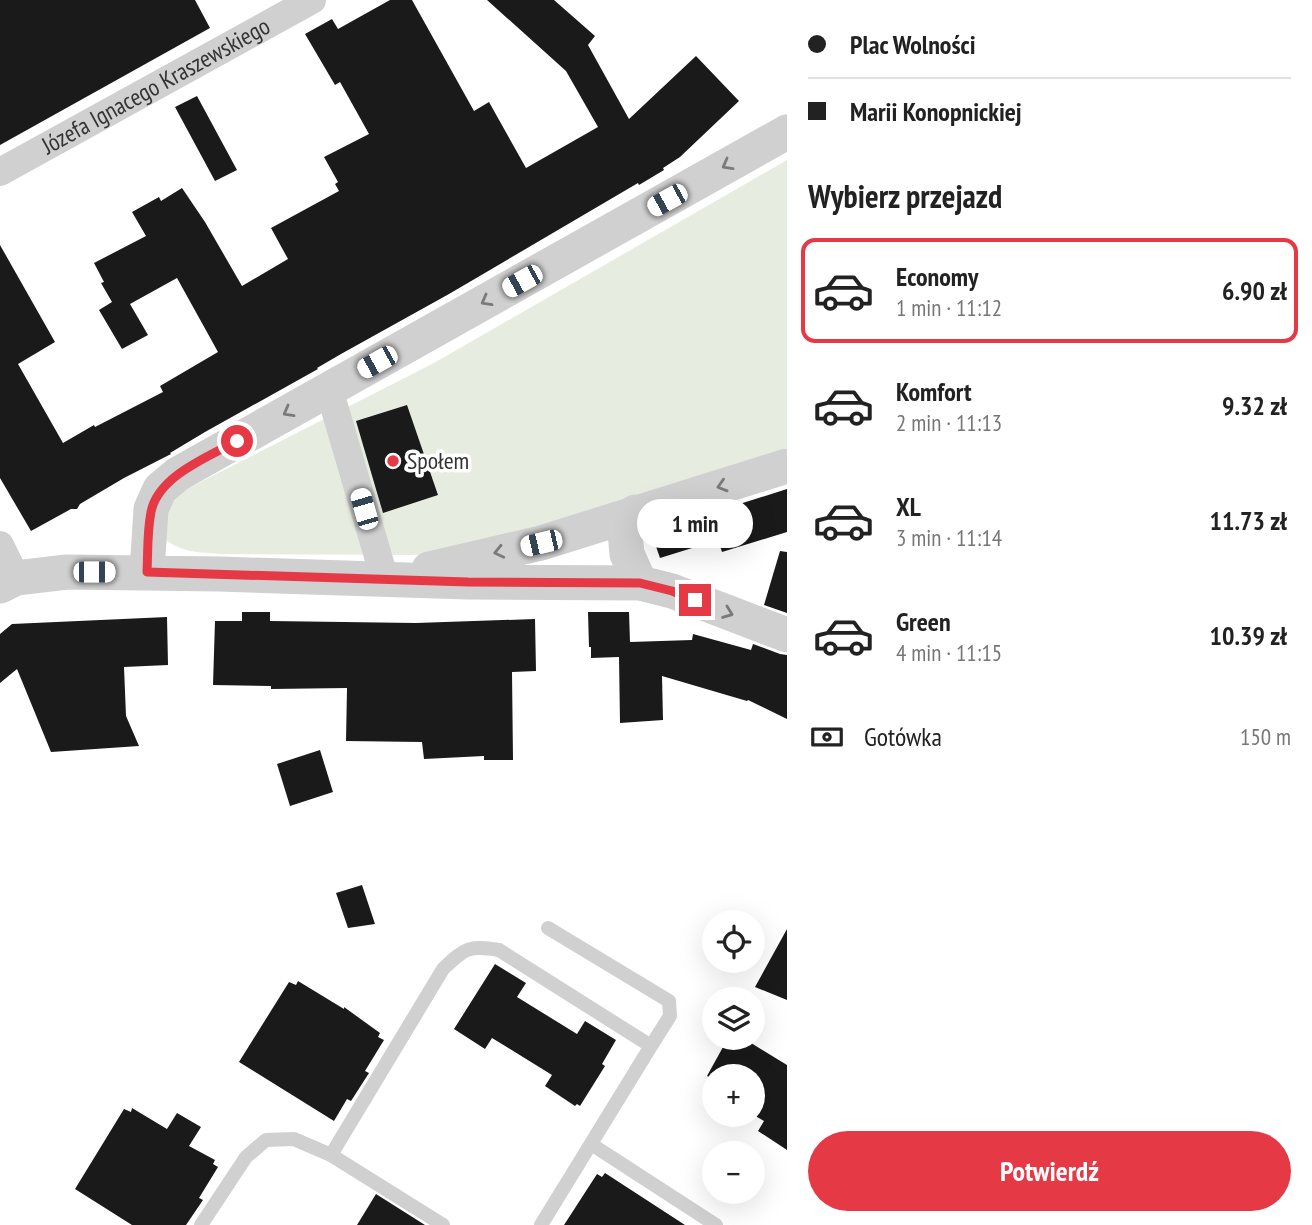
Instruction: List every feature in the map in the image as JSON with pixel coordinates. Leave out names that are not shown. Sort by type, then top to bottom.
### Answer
[{"type":"street","name":"Józefa Ignacego Kraszewskiego","points":[[0,172],[312,0]]},
{"type":"street","points":[[147,572],[151,509],[160,489],[184,471],[787,132]]},
{"type":"street","points":[[329,389],[385,580]]},
{"type":"street","points":[[385,580],[541,543],[787,466]]},
{"type":"street","points":[[635,512],[625,532],[627,554],[640,583]]},
{"type":"street","points":[[0,545],[8,582],[67,572],[147,572],[385,580],[640,583],[672,591],[787,635]]},
{"type":"lane","points":[[541,1225],[670,1016],[669,1001],[548,928]]},
{"type":"lane","points":[[331,1155],[443,969],[460,952],[480,947],[499,950],[651,1046]]},
{"type":"lane","points":[[201,1225],[246,1157],[266,1140],[294,1139],[331,1155],[443,1225]]},
{"type":"lane","points":[[591,1144],[716,1225]]},
{"type":"shaded area","points":[[787,160],[787,448],[468,548],[430,555],[220,554],[186,550],[167,541],[163,526],[175,495],[434,363]]},
{"type":"building","points":[[0,0],[195,0],[210,28],[0,145]]},
{"type":"building","points":[[390,0],[412,0],[474,111],[489,102],[526,168],[598,127],[566,71],[487,0],[554,0],[595,36],[588,45],[629,119],[696,56],[739,101],[680,157],[663,168],[664,170],[171,454],[124,478],[80,504],[77,509],[71,509],[31,531],[0,478],[0,245],[55,342],[18,364],[63,443],[163,392],[160,386],[218,352],[177,278],[130,304],[148,335],[122,349],[99,310],[112,302],[94,263],[146,236],[132,212],[159,197],[161,201],[182,188],[242,286],[288,259],[271,228],[339,191],[335,184],[338,182],[324,157],[369,134],[340,82],[335,85],[305,34],[332,19],[338,29]]},
{"type":"building","points":[[197,96],[237,170],[215,181],[175,107]]},
{"type":"building","points":[[407,405],[438,495],[383,513],[356,421]]},
{"type":"building","points":[[787,489],[787,532],[722,552],[718,540],[660,558],[651,532]]},
{"type":"building","points":[[780,551],[787,552],[787,613],[764,605]]},
{"type":"building","points":[[242,612],[270,612],[270,621],[416,623],[535,619],[536,671],[512,672],[513,760],[484,760],[484,756],[424,759],[422,742],[346,741],[347,688],[271,689],[271,686],[213,685],[215,621],[242,621]]},
{"type":"building","points":[[588,612],[629,612],[630,642],[692,640],[693,634],[751,650],[753,644],[787,655],[787,719],[748,700],[662,676],[663,720],[620,723],[619,657],[591,658]]},
{"type":"building","points":[[167,617],[168,665],[124,667],[126,716],[139,746],[51,752],[17,669],[0,683],[0,634],[12,624]]},
{"type":"building","points":[[320,750],[333,792],[290,806],[277,764]]},
{"type":"building","points":[[362,885],[375,924],[348,928],[336,893]]},
{"type":"building","points":[[787,929],[787,1000],[765,991],[765,987],[755,987]]},
{"type":"building","points":[[495,964],[526,983],[517,997],[577,1034],[585,1021],[616,1040],[602,1064],[605,1066],[580,1106],[575,1106],[545,1086],[552,1075],[492,1038],[485,1049],[454,1029]]},
{"type":"building","points":[[298,981],[344,1007],[380,1033],[378,1037],[384,1040],[365,1071],[369,1073],[351,1101],[347,1099],[334,1121],[239,1062],[289,982],[296,985]]},
{"type":"building","points":[[721,1050],[763,1050],[787,1065],[787,1150],[758,1131],[760,1127],[765,1127],[765,1064],[714,1064]]},
{"type":"building","points":[[132,1108],[167,1129],[177,1113],[201,1127],[189,1146],[215,1160],[213,1164],[218,1167],[199,1198],[203,1200],[186,1225],[132,1225],[75,1189],[124,1109],[131,1112]]},
{"type":"building","points":[[605,1173],[685,1225],[564,1225],[597,1174],[602,1177]]},
{"type":"building","points":[[376,1194],[425,1225],[357,1225]]},
{"type":"place","name":"Społem","points":[[393,461]]},
{"type":"route","points":[[237,441],[178,474],[160,489],[151,509],[147,572],[468,582],[640,583],[695,600]]}]
